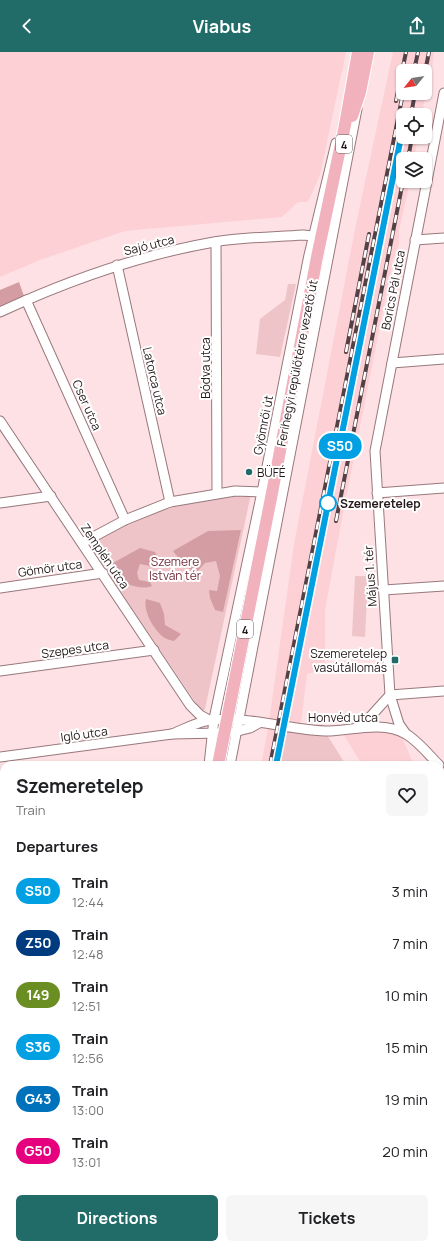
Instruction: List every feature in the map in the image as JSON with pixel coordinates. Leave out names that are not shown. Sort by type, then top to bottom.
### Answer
[{"type":"main road","name":"Ferihegyi repülőtérre vezető út","points":[[355,92],[358,52]]},
{"type":"main road","name":"Ferihegyi repülőtérre vezető út","points":[[219,761],[267,493],[330,196],[355,92],[368,52]]},
{"type":"street","name":"Gyömrői út","points":[[210,761],[213,734],[211,720],[267,493],[313,236],[330,164],[355,92]]},
{"type":"street","points":[[231,761],[355,92]]},
{"type":"street","name":"Borics Pál utca","points":[[377,493],[375,451],[444,93]]},
{"type":"street","name":"Sajó utca","points":[[0,312],[26,300],[117,265],[169,251],[216,242],[303,235],[313,236]]},
{"type":"street","points":[[415,240],[444,238]]},
{"type":"street","name":"Bódva utca","points":[[216,242],[217,493]]},
{"type":"street","name":"Latorca utca","points":[[117,265],[170,502]]},
{"type":"street","name":"Cser utca","points":[[26,300],[125,520]]},
{"type":"street","points":[[392,363],[444,359]]},
{"type":"street","name":"Zemplén utca","points":[[0,421],[190,704],[200,715],[211,720]]},
{"type":"street","points":[[377,493],[444,488]]},
{"type":"street","points":[[82,543],[125,520],[170,502],[235,491],[267,493]]},
{"type":"street","name":"Május 1. tér","points":[[377,493],[390,695]]},
{"type":"street","points":[[0,503],[51,496]]},
{"type":"street","name":"Gömör utca","points":[[0,588],[102,573]]},
{"type":"street","points":[[384,590],[444,586]]},
{"type":"street","name":"Szepes utca","points":[[0,671],[154,650]]},
{"type":"street","points":[[356,728],[371,716],[390,695],[444,692]]},
{"type":"street","points":[[390,695],[399,724],[406,734]]},
{"type":"street","name":"Zemplén utca","points":[[190,704],[194,730]]},
{"type":"street","points":[[213,734],[237,732],[250,728],[259,723],[242,705]]},
{"type":"street","name":"Honvéd utca","points":[[211,720],[240,720],[296,728],[324,730],[356,728],[388,729],[406,734],[436,761]]},
{"type":"street","name":"Igló utca","points":[[0,757],[172,734],[194,730],[211,720]]},
{"type":"street","points":[[231,761],[244,734],[250,728]]},
{"type":"street","name":"Igló utca","points":[[194,730],[213,734]]},
{"type":"shaded area","points":[[0,52],[346,52],[320,175],[308,202],[298,202],[282,217],[125,231],[40,260],[0,277]]},
{"type":"shaded area","points":[[393,52],[434,52],[432,68],[432,64],[396,64],[396,100],[425,100],[423,108],[396,108],[396,144],[417,144],[415,152],[396,152],[396,188],[408,188],[399,231],[399,245],[393,260],[325,610],[325,669],[307,674],[300,729],[286,727],[280,761],[262,761],[268,729],[294,544],[356,224]]},
{"type":"shaded area","points":[[19,282],[24,296],[0,307],[0,290]]},
{"type":"shaded area","points":[[241,530],[223,612],[215,610],[210,598],[209,590],[217,591],[220,576],[216,561],[205,563],[196,573],[184,565],[173,551],[208,531]]},
{"type":"shaded area","points":[[140,548],[155,552],[161,563],[155,567],[140,564],[137,573],[139,580],[150,582],[152,586],[142,588],[132,586],[114,577],[111,564]]},
{"type":"shaded area","points":[[146,599],[160,603],[164,614],[165,625],[181,634],[174,641],[163,637],[152,624],[147,614],[145,604]]},
{"type":"shaded area","points":[[386,732],[402,737],[412,761],[360,761],[344,735]]},
{"type":"green space","points":[[288,284],[296,284],[280,357],[256,354],[260,319],[285,300]]},
{"type":"green space","name":"Szemere István tér","points":[[251,494],[205,709],[202,712],[88,543],[129,524],[167,509],[207,499]]},
{"type":"green space","points":[[355,576],[368,576],[365,637],[352,636]]},
{"type":"green space","points":[[286,727],[324,730],[343,761],[280,761]]},
{"type":"railway","points":[[396,101],[406,52]]},
{"type":"railway","points":[[415,64],[418,52]]},
{"type":"railway","points":[[427,64],[429,52]]},
{"type":"railway","points":[[271,761],[402,100]]},
{"type":"railway","points":[[412,108],[414,100]]},
{"type":"railway","points":[[277,761],[400,144]]},
{"type":"railway","points":[[409,152],[411,144]]},
{"type":"railway","points":[[336,521],[402,188]]},
{"type":"railway","points":[[346,352],[369,234]]},
{"type":"train","name":"S50","points":[[277,761],[400,144]]},
{"type":"place","name":"BÜFÉ","points":[[249,472]]},
{"type":"place","name":"Szemeretelep","points":[[328,503]]},
{"type":"place","name":"Szemeretelep vasútállomás","points":[[395,660]]}]
